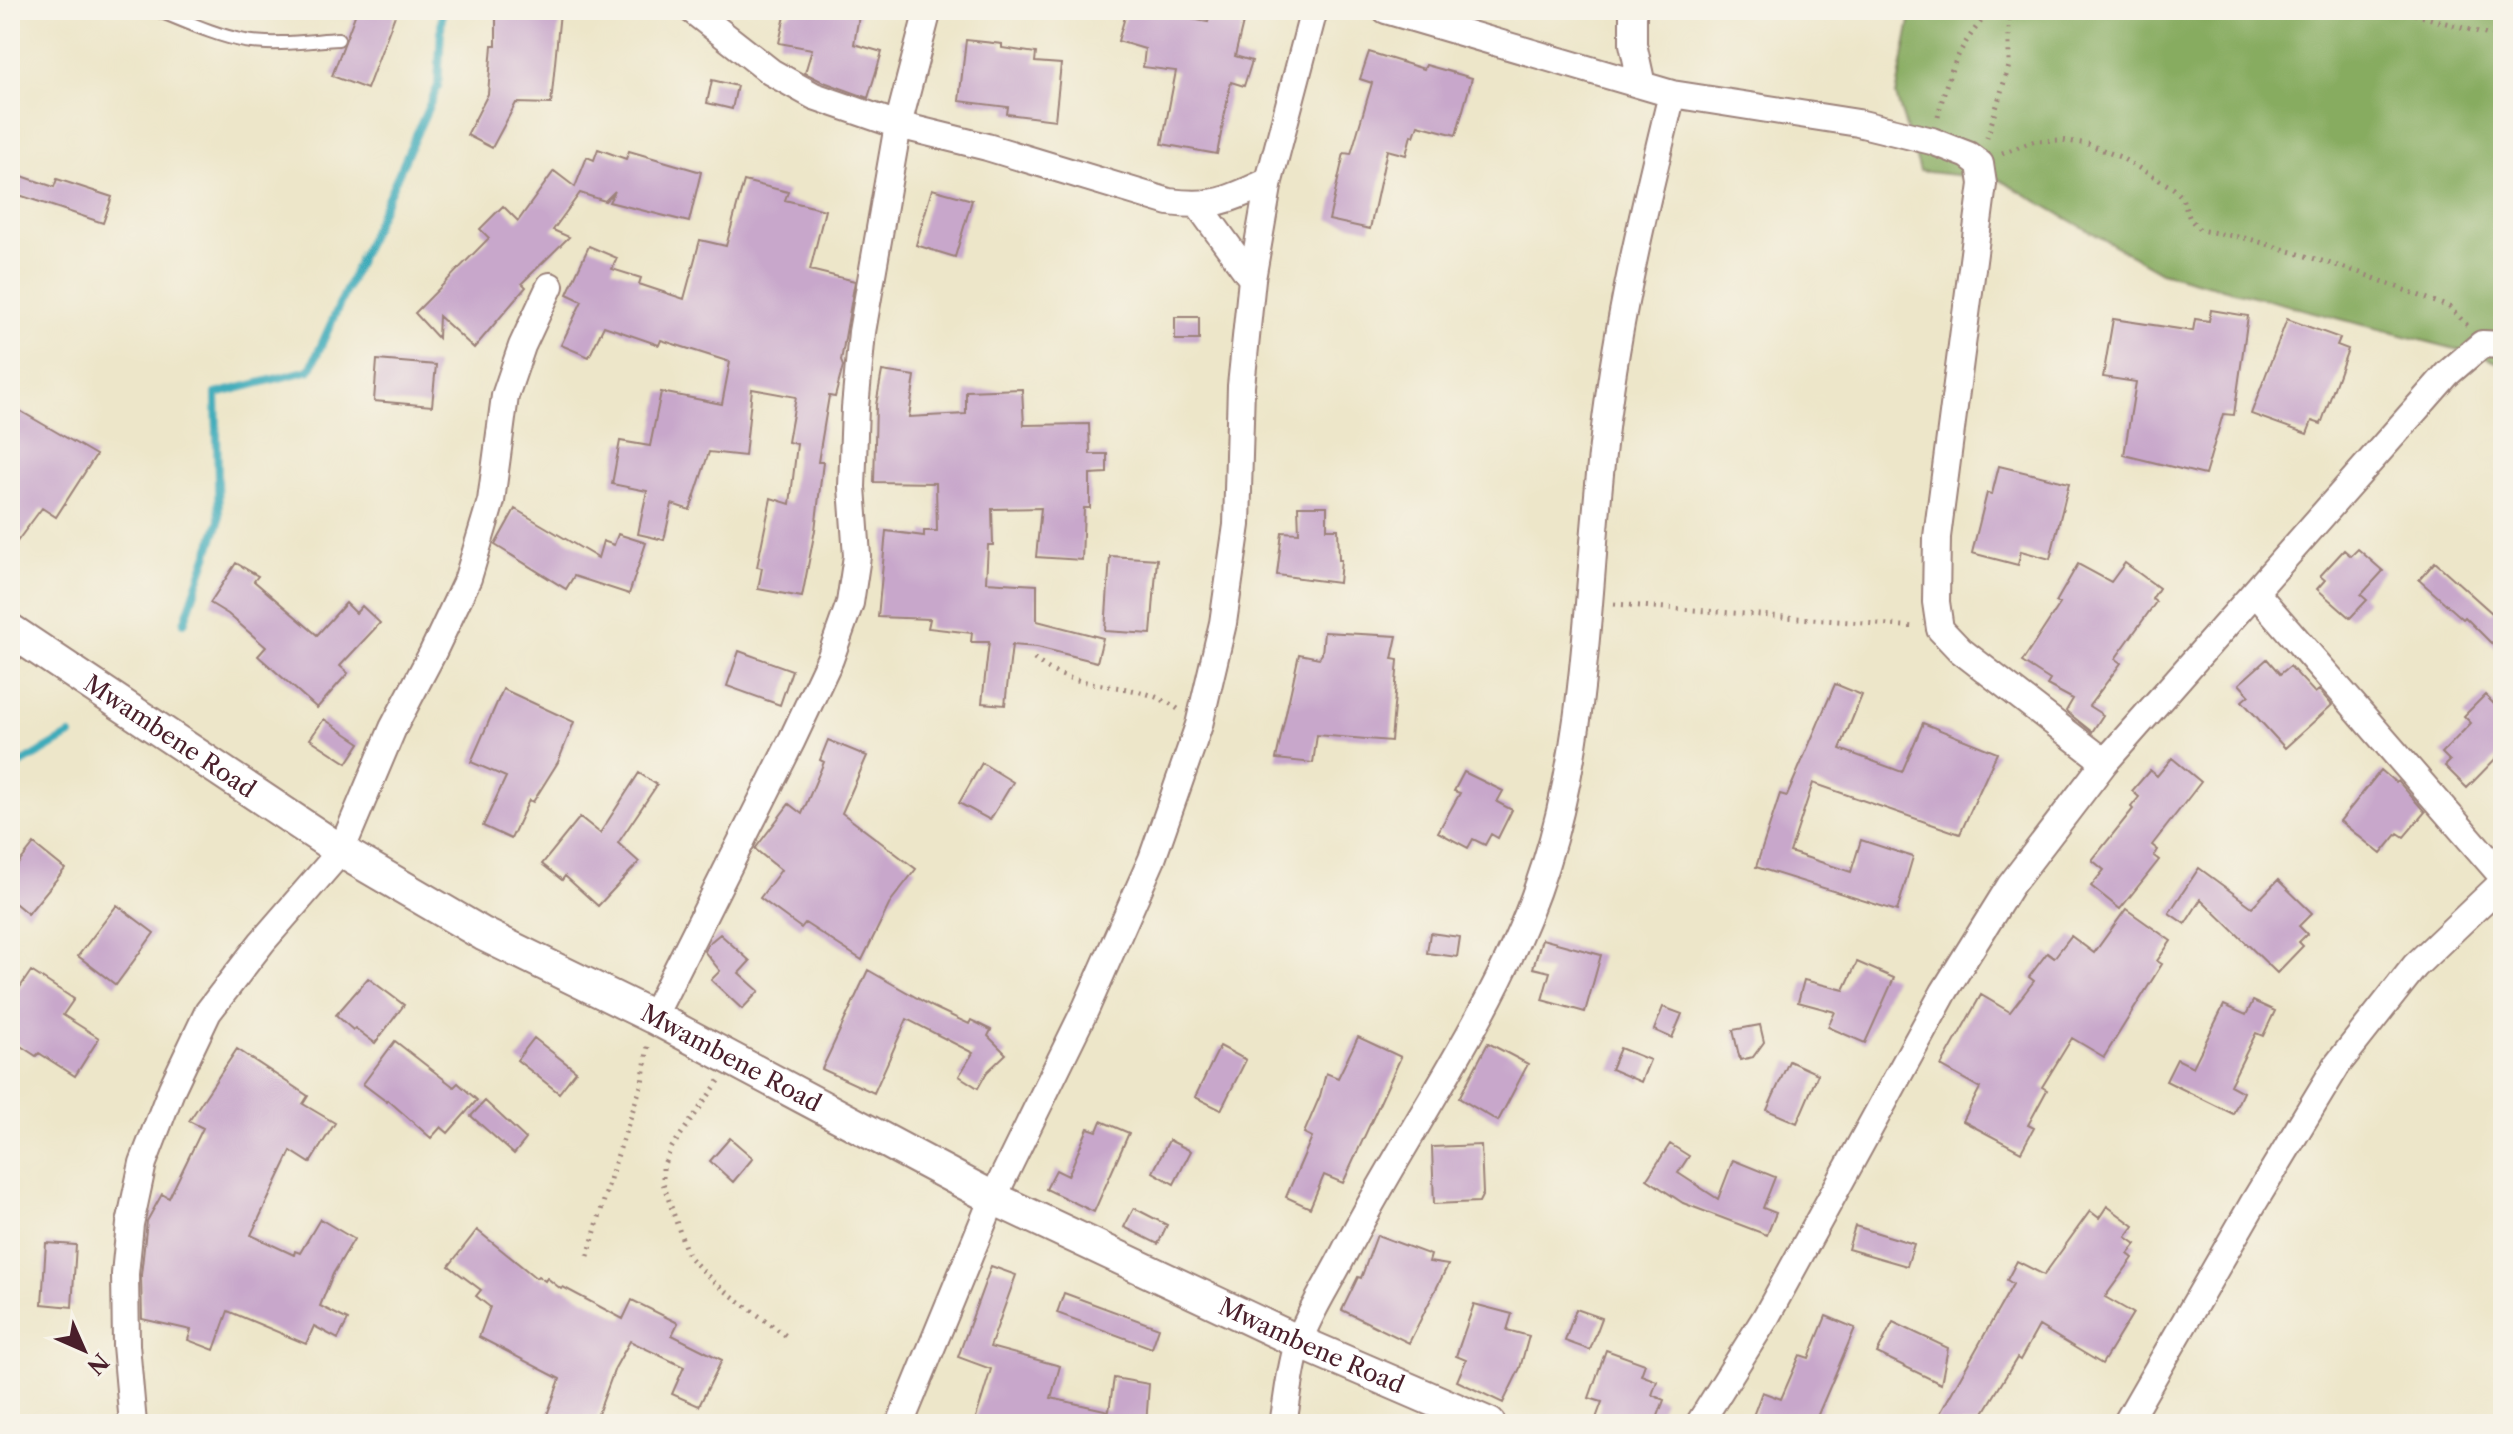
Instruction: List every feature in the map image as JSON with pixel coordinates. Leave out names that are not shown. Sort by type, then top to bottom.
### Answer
[{"type":"street","points":[[692,10],[771,72],[814,96],[898,125],[987,147],[1169,202],[1199,206],[1238,196],[1269,181]]},
{"type":"street","points":[[653,1017],[791,742],[830,659],[850,603],[857,556],[852,487],[862,332],[898,125],[928,10]]},
{"type":"street","points":[[900,1424],[993,1198],[1086,1008],[1152,859],[1199,725],[1223,623],[1237,525],[1241,386],[1252,279],[1269,181],[1314,10]]},
{"type":"street","points":[[1386,10],[1672,94],[1858,123],[1932,141],[1984,162],[1937,537],[1936,602],[1940,629],[1960,650],[2105,762]]},
{"type":"street","points":[[1633,10],[1633,44],[1642,85]]},
{"type":"street","points":[[1283,1424],[1299,1342],[1392,1165],[1512,955],[1545,866],[1570,770],[1590,602],[1608,405],[1633,266],[1672,94]]},
{"type":"street","points":[[1199,206],[1252,279]]},
{"type":"street","points":[[133,1424],[126,1345],[125,1274],[130,1224],[143,1163],[172,1088],[208,1012],[262,942],[341,851],[393,728],[468,578],[491,501],[505,396],[522,346],[550,286]]},
{"type":"street","points":[[1699,1424],[1766,1317],[1944,992],[2010,886],[2105,762],[2447,374],[2492,344]]},
{"type":"street","points":[[2126,1424],[2337,1065],[2415,966],[2503,879],[2255,592]]},
{"type":"street","name":"Mwambene Road","points":[[10,630],[341,851],[483,934],[653,1017],[993,1198],[1299,1342],[1489,1424]]},
{"type":"lane","points":[[157,10],[215,33],[245,41],[274,43],[338,39]]},
{"type":"path","points":[[1932,141],[1947,76],[1972,31],[1991,10]]},
{"type":"path","points":[[2009,10],[2009,66],[1989,130],[1984,162],[2035,141],[2060,140],[2088,144],[2120,157],[2173,188],[2181,196],[2190,219],[2200,230],[2250,239],[2430,298],[2449,307],[2492,344]]},
{"type":"path","points":[[2399,10],[2503,39]]},
{"type":"path","points":[[1590,602],[1940,629]]},
{"type":"path","points":[[1034,659],[1050,670],[1073,679],[1156,695],[1199,725]]},
{"type":"path","points":[[588,1256],[642,1083],[653,1017]]},
{"type":"path","points":[[733,1060],[672,1147],[663,1166],[663,1183],[688,1256],[716,1284],[789,1338]]},
{"type":"green space","points":[[1912,10],[2503,10],[2503,365],[2482,356],[2161,272],[2000,180],[1920,171],[1896,96]]},
{"type":"building","points":[[357,10],[397,10],[367,89],[332,76]]},
{"type":"building","points":[[796,10],[860,10],[854,44],[882,52],[868,98],[805,73],[812,49],[779,43],[785,16]]},
{"type":"building","points":[[1127,10],[1161,10],[1160,13],[1208,22],[1211,10],[1246,10],[1235,56],[1252,61],[1244,86],[1231,82],[1217,154],[1162,144],[1176,71],[1143,67],[1145,49],[1118,41]]},
{"type":"building","points":[[560,12],[551,104],[516,103],[492,148],[467,135],[488,94],[492,45],[496,45],[496,13]]},
{"type":"building","points":[[966,40],[1002,44],[1002,48],[1036,53],[1035,62],[1061,64],[1055,120],[1007,114],[1008,107],[959,101]]},
{"type":"building","points":[[1369,52],[1424,69],[1426,65],[1472,78],[1456,135],[1418,125],[1414,136],[1411,135],[1406,155],[1387,150],[1370,229],[1329,220],[1344,153],[1351,154],[1372,83],[1360,79]]},
{"type":"building","points":[[712,80],[737,86],[732,109],[707,103]]},
{"type":"building","points":[[598,149],[626,159],[629,151],[701,172],[689,222],[609,202],[615,191],[605,201],[580,193],[553,230],[569,237],[522,283],[526,287],[474,348],[439,316],[438,338],[415,313],[489,238],[480,229],[503,206],[518,221],[554,171],[575,187],[587,157],[594,160]]},
{"type":"building","points":[[10,172],[54,187],[57,179],[112,197],[103,223],[10,192]]},
{"type":"building","points":[[744,181],[788,192],[785,200],[825,210],[810,270],[855,281],[841,361],[843,366],[835,397],[829,396],[818,462],[823,462],[815,530],[802,597],[758,589],[762,568],[757,567],[771,498],[790,504],[797,444],[788,442],[796,397],[752,389],[745,456],[709,452],[690,510],[672,504],[664,540],[638,534],[647,491],[612,484],[620,441],[650,446],[661,392],[722,404],[730,362],[661,340],[659,345],[604,326],[589,357],[561,345],[582,301],[567,294],[589,246],[617,258],[612,269],[641,278],[639,284],[684,299],[700,240],[726,246]]},
{"type":"building","points":[[932,189],[972,200],[955,257],[916,245]]},
{"type":"building","points":[[2211,310],[2248,316],[2234,415],[2223,414],[2205,475],[2124,455],[2136,382],[2103,377],[2113,319],[2193,331],[2195,319],[2209,321]]},
{"type":"building","points":[[1175,317],[1199,317],[1199,340],[1175,340]]},
{"type":"building","points":[[2287,319],[2340,338],[2337,345],[2348,349],[2321,424],[2312,421],[2307,434],[2251,414]]},
{"type":"building","points":[[377,360],[436,365],[432,406],[374,401]]},
{"type":"building","points":[[882,371],[915,376],[909,417],[966,414],[966,391],[1022,389],[1024,425],[1089,424],[1090,454],[1107,454],[1107,473],[1090,474],[1090,508],[1084,508],[1082,560],[1036,557],[1041,508],[992,509],[993,545],[988,545],[986,582],[1037,585],[1037,621],[1103,638],[1097,662],[1037,647],[1012,645],[1005,705],[982,703],[989,642],[971,642],[972,633],[928,628],[930,619],[878,617],[886,531],[924,536],[924,531],[937,531],[936,483],[874,482],[876,405]]},
{"type":"building","points":[[10,405],[96,455],[56,517],[42,508],[10,551]]},
{"type":"building","points":[[1999,466],[2069,483],[2050,559],[2021,551],[2018,565],[1972,553],[1987,493],[1992,494]]},
{"type":"building","points":[[1298,506],[1327,506],[1327,529],[1338,529],[1341,560],[1339,583],[1277,575],[1282,532],[1299,533]]},
{"type":"building","points":[[515,509],[598,558],[603,541],[614,545],[618,534],[646,543],[629,594],[574,576],[566,589],[495,545]]},
{"type":"building","points":[[2358,549],[2383,571],[2361,595],[2367,600],[2350,618],[2317,589],[2325,580],[2320,576],[2344,550],[2351,556]]},
{"type":"building","points":[[1110,556],[1157,559],[1151,634],[1105,631]]},
{"type":"building","points":[[2435,562],[2492,613],[2503,601],[2503,655],[2465,617],[2463,619],[2419,580]]},
{"type":"building","points":[[236,563],[258,576],[254,581],[317,635],[346,603],[356,613],[362,606],[380,623],[340,666],[348,673],[317,708],[258,656],[266,647],[228,614],[210,603]]},
{"type":"building","points":[[2125,563],[2159,588],[2152,599],[2156,602],[2115,659],[2121,663],[2089,706],[2103,715],[2092,732],[2066,711],[2073,699],[2047,685],[2050,680],[2022,662],[2060,604],[2056,602],[2078,564],[2111,582]]},
{"type":"building","points":[[1324,632],[1397,636],[1392,659],[1398,660],[1391,741],[1317,735],[1313,763],[1276,759],[1299,654],[1319,658]]},
{"type":"building","points":[[739,651],[792,670],[780,705],[727,686]]},
{"type":"building","points":[[2267,659],[2280,674],[2290,666],[2315,693],[2319,690],[2332,705],[2285,748],[2242,701],[2249,695],[2239,684]]},
{"type":"building","points":[[1835,684],[1862,695],[1840,749],[1902,772],[1923,723],[1997,753],[1960,834],[1813,783],[1790,852],[1851,872],[1861,840],[1913,857],[1897,911],[1756,867],[1780,794],[1787,796]]},
{"type":"building","points":[[503,689],[574,722],[558,762],[533,802],[529,800],[511,839],[483,826],[506,777],[471,762]]},
{"type":"building","points":[[2485,695],[2503,713],[2503,751],[2467,788],[2445,766],[2450,761],[2442,753],[2471,723],[2464,716]]},
{"type":"building","points":[[324,719],[360,743],[347,763],[310,739]]},
{"type":"building","points":[[828,740],[867,756],[842,813],[916,869],[891,901],[862,960],[805,923],[801,928],[760,898],[781,870],[755,849],[789,804],[802,814],[824,762],[820,760]]},
{"type":"building","points":[[2172,758],[2201,782],[2152,845],[2158,850],[2154,856],[2159,860],[2120,909],[2091,886],[2104,870],[2092,860],[2133,809],[2131,807],[2139,797],[2132,791],[2150,770],[2157,776]]},
{"type":"building","points":[[982,763],[1013,782],[990,820],[959,803]]},
{"type":"building","points":[[2381,770],[2396,783],[2398,781],[2425,812],[2404,837],[2398,833],[2381,854],[2340,821]]},
{"type":"building","points":[[1464,772],[1503,791],[1497,802],[1512,810],[1498,838],[1491,834],[1485,845],[1473,839],[1468,848],[1438,832],[1460,793],[1454,791]]},
{"type":"building","points":[[639,773],[657,785],[618,843],[639,862],[598,906],[565,876],[562,880],[542,864],[580,817],[600,833]]},
{"type":"building","points":[[34,844],[65,869],[28,914],[10,899],[10,874]]},
{"type":"building","points":[[2199,868],[2252,907],[2278,880],[2312,913],[2299,926],[2307,934],[2299,942],[2303,946],[2277,973],[2201,899],[2185,924],[2169,913]]},
{"type":"building","points":[[117,905],[154,933],[116,985],[78,956]]},
{"type":"building","points":[[2126,909],[2171,941],[2157,961],[2162,964],[2104,1057],[2072,1038],[2042,1087],[2047,1090],[2028,1125],[2034,1128],[2021,1152],[1963,1121],[1980,1088],[1941,1066],[1981,995],[2010,1012],[2034,981],[2029,977],[2047,953],[2054,958],[2071,936],[2094,953]]},
{"type":"building","points":[[1430,933],[1460,937],[1457,957],[1427,953]]},
{"type":"building","points":[[720,934],[750,961],[739,973],[759,991],[742,1009],[711,980],[720,971],[704,951]]},
{"type":"building","points":[[1542,939],[1601,955],[1585,1012],[1542,1000],[1550,972],[1533,968]]},
{"type":"building","points":[[1857,962],[1894,978],[1865,1043],[1828,1027],[1835,1012],[1798,1002],[1804,980],[1844,990]]},
{"type":"building","points":[[868,970],[933,1007],[969,1024],[971,1020],[991,1030],[988,1036],[1006,1054],[987,1072],[978,1088],[959,1076],[973,1053],[907,1019],[874,1093],[822,1069]]},
{"type":"building","points":[[31,971],[74,999],[63,1015],[99,1038],[75,1076],[10,1039],[10,1002]]},
{"type":"building","points":[[368,978],[404,1005],[375,1043],[336,1015]]},
{"type":"building","points":[[2253,1001],[2275,1011],[2263,1036],[2256,1033],[2230,1085],[2243,1092],[2233,1114],[2166,1081],[2177,1059],[2193,1067],[2224,1005],[2246,1015]]},
{"type":"building","points":[[1663,1007],[1682,1014],[1672,1038],[1654,1030]]},
{"type":"building","points":[[1760,1025],[1764,1042],[1753,1057],[1740,1060],[1733,1030]]},
{"type":"building","points":[[1358,1037],[1401,1057],[1343,1183],[1324,1175],[1310,1208],[1286,1197],[1312,1137],[1304,1133],[1326,1073],[1338,1078]]},
{"type":"building","points":[[534,1038],[576,1071],[559,1093],[517,1060]]},
{"type":"building","points":[[395,1041],[454,1087],[458,1083],[477,1100],[448,1133],[441,1127],[431,1138],[388,1100],[363,1084]]},
{"type":"building","points":[[1488,1043],[1528,1064],[1498,1121],[1459,1098]]},
{"type":"building","points":[[1220,1046],[1246,1060],[1221,1110],[1195,1097]]},
{"type":"building","points":[[1620,1048],[1650,1060],[1641,1082],[1611,1069]]},
{"type":"building","points":[[237,1049],[308,1096],[303,1104],[335,1123],[310,1163],[291,1151],[251,1235],[294,1255],[295,1251],[300,1253],[320,1219],[354,1239],[333,1274],[320,1306],[348,1320],[338,1339],[314,1326],[306,1344],[228,1311],[214,1350],[188,1340],[191,1330],[142,1319],[141,1275],[147,1221],[162,1194],[169,1198],[203,1128],[189,1121]]},
{"type":"building","points":[[1789,1061],[1818,1074],[1797,1123],[1767,1110]]},
{"type":"building","points":[[485,1101],[526,1139],[514,1154],[471,1116]]},
{"type":"building","points":[[1101,1121],[1129,1133],[1094,1212],[1046,1189],[1056,1170],[1068,1176],[1088,1128],[1097,1131]]},
{"type":"building","points":[[730,1138],[753,1158],[733,1182],[710,1161]]},
{"type":"building","points":[[1169,1140],[1191,1151],[1174,1184],[1153,1172]]},
{"type":"building","points":[[1670,1144],[1689,1156],[1678,1173],[1718,1199],[1733,1160],[1775,1177],[1763,1208],[1776,1213],[1767,1235],[1683,1203],[1647,1179]]},
{"type":"building","points":[[1481,1145],[1483,1194],[1479,1202],[1434,1204],[1432,1147]]},
{"type":"building","points":[[2107,1206],[2134,1226],[2126,1237],[2136,1244],[2128,1254],[2133,1258],[2105,1297],[2133,1313],[2102,1364],[2039,1326],[1977,1424],[1934,1424],[2013,1284],[2007,1280],[2017,1261],[2044,1275],[2090,1211],[2099,1218]]},
{"type":"building","points":[[1134,1208],[1167,1225],[1158,1244],[1124,1227]]},
{"type":"building","points":[[1855,1226],[1914,1244],[1907,1266],[1848,1249]]},
{"type":"building","points":[[477,1230],[536,1278],[538,1276],[545,1281],[547,1278],[561,1289],[563,1287],[623,1319],[632,1300],[678,1323],[672,1335],[722,1360],[699,1406],[672,1394],[684,1367],[630,1341],[615,1368],[595,1422],[582,1417],[580,1424],[563,1424],[546,1418],[560,1379],[479,1337],[490,1307],[476,1296],[481,1290],[449,1266]]},
{"type":"building","points":[[1377,1235],[1431,1255],[1429,1262],[1448,1265],[1409,1343],[1342,1310],[1358,1277],[1361,1278]]},
{"type":"building","points":[[46,1243],[76,1245],[72,1307],[42,1304]]},
{"type":"building","points":[[991,1266],[1016,1275],[990,1347],[1060,1366],[1051,1398],[1109,1411],[1114,1378],[1149,1384],[1146,1424],[974,1424],[991,1369],[958,1357]]},
{"type":"building","points":[[1064,1293],[1159,1328],[1152,1348],[1057,1313]]},
{"type":"building","points":[[1474,1304],[1512,1314],[1507,1330],[1529,1336],[1520,1368],[1503,1403],[1457,1381],[1466,1360],[1456,1356]]},
{"type":"building","points":[[1576,1309],[1602,1318],[1590,1350],[1565,1341]]},
{"type":"building","points":[[1826,1316],[1855,1328],[1814,1424],[1775,1424],[1753,1416],[1762,1392],[1781,1399],[1800,1355],[1809,1358]]},
{"type":"building","points":[[1893,1322],[1948,1348],[1941,1384],[1877,1353]]},
{"type":"building","points":[[1606,1350],[1645,1364],[1641,1375],[1657,1381],[1652,1395],[1664,1400],[1655,1424],[1594,1424],[1602,1402],[1589,1398]]},
{"type":"waterway","points":[[184,623],[219,522],[216,394],[310,370],[438,86],[442,10]]},
{"type":"waterway","points":[[10,770],[70,735]]}]
